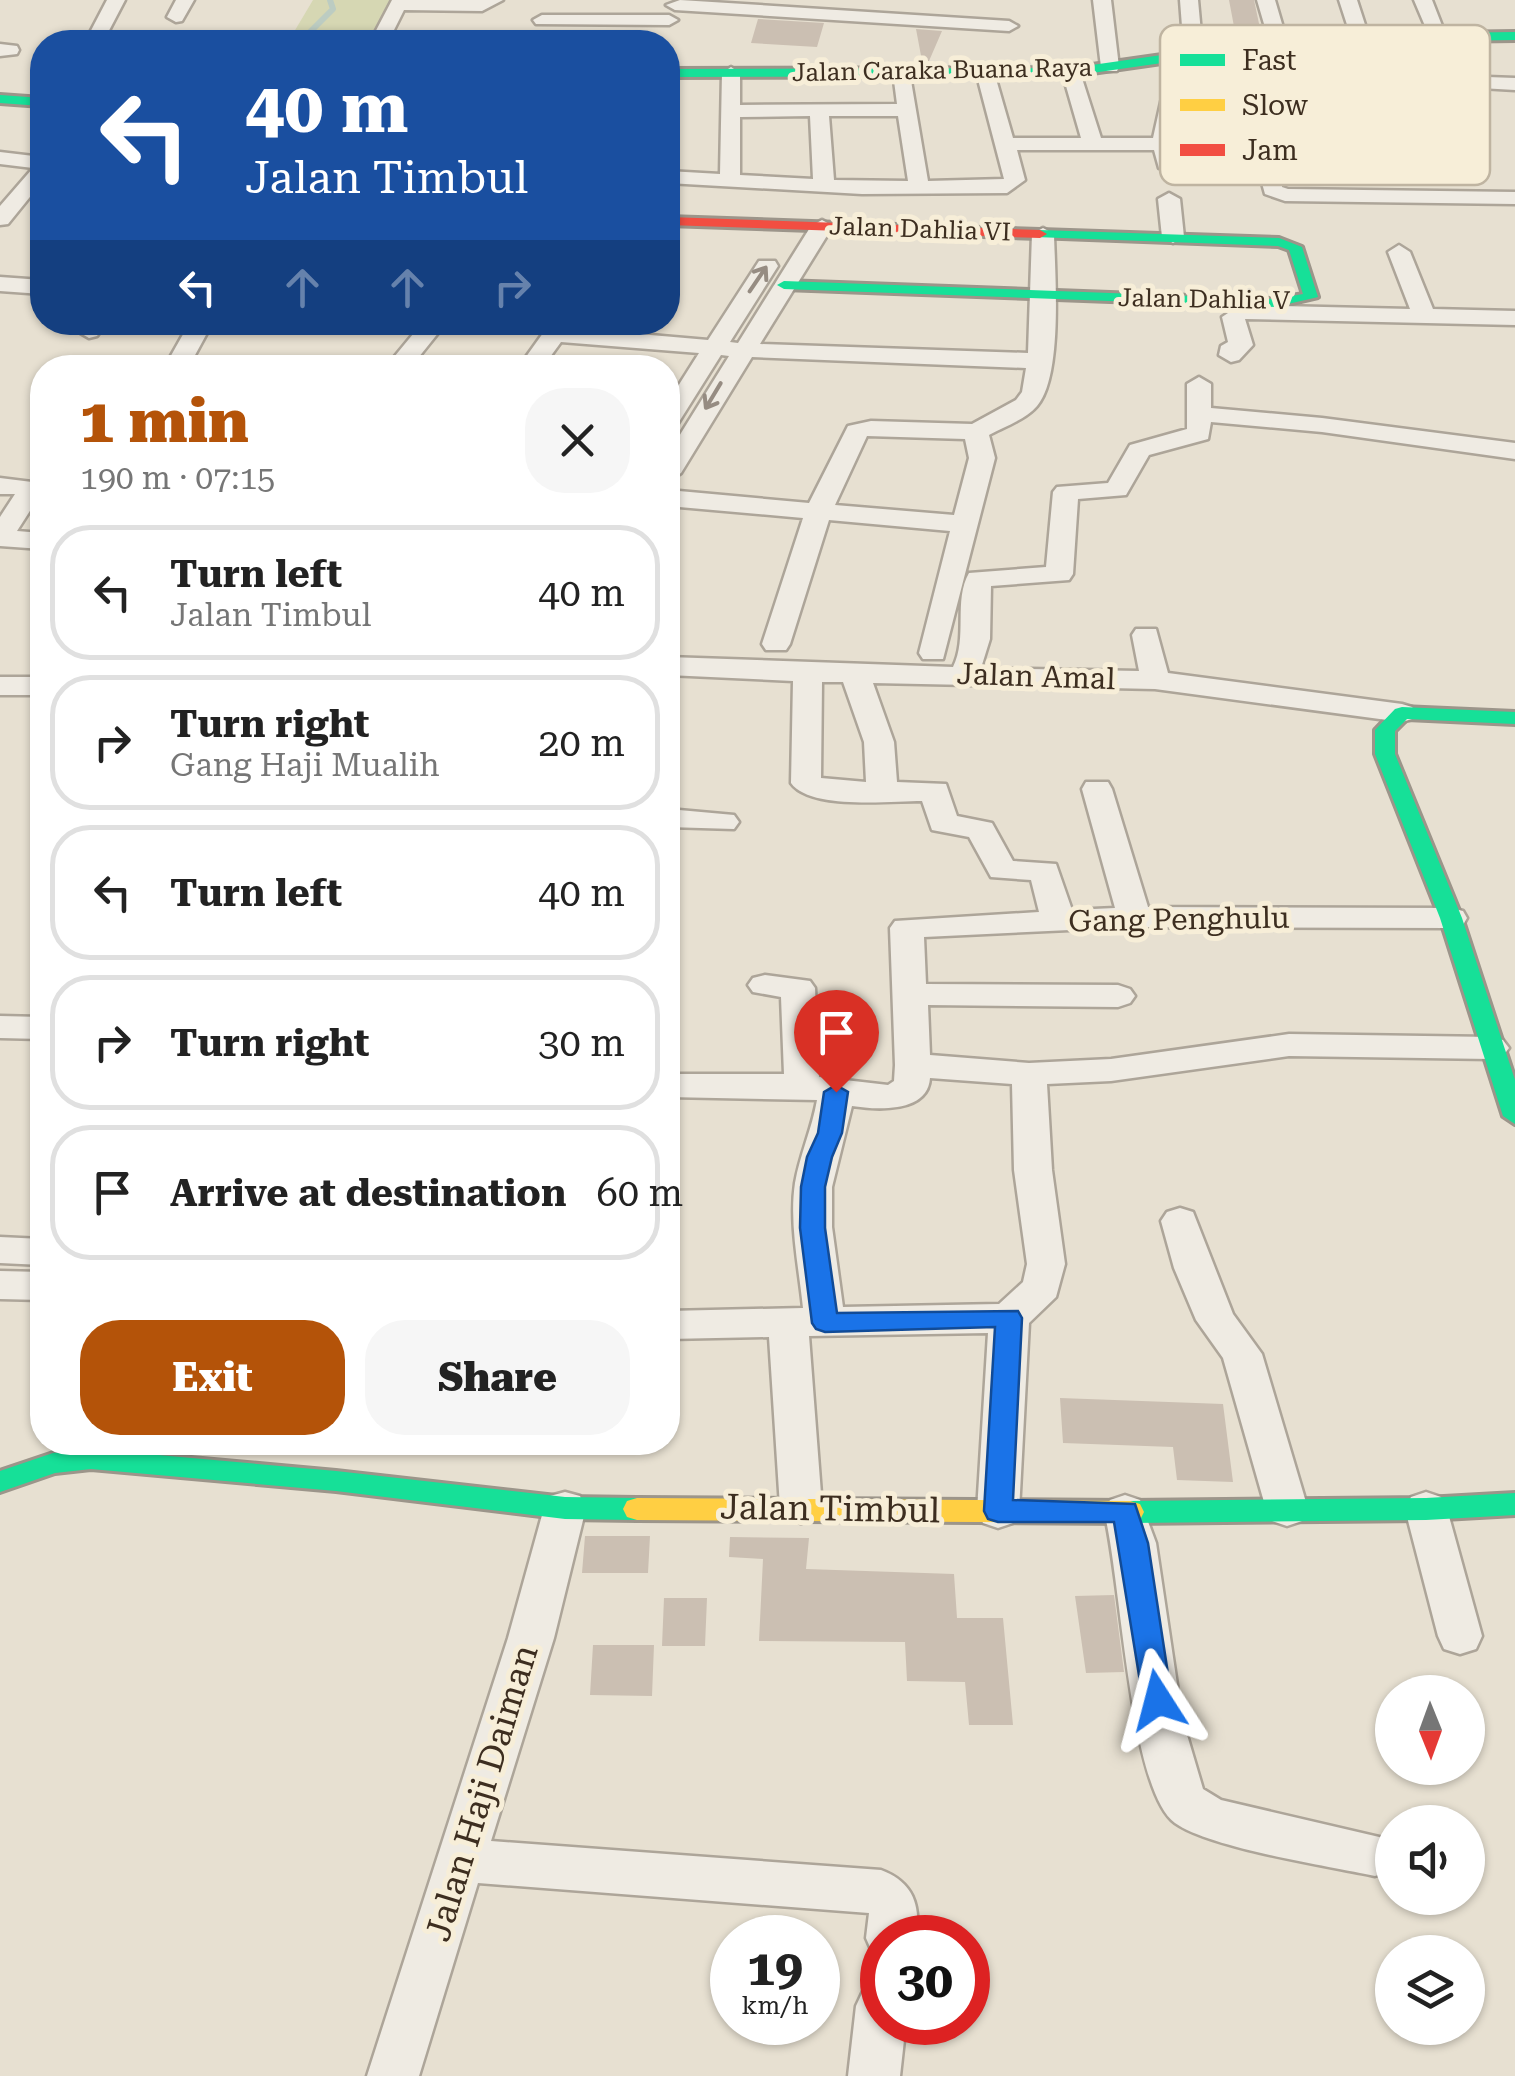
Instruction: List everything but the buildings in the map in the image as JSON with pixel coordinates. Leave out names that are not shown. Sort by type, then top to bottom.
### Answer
[{"type":"street","points":[[100,30],[116,0]]},
{"type":"street","points":[[385,30],[400,2],[482,6],[494,0]]},
{"type":"street","points":[[871,18],[883,0]]},
{"type":"street","points":[[1102,0],[1110,68]]},
{"type":"street","points":[[1188,25],[1189,0]]},
{"type":"street","points":[[1266,0],[1273,25]]},
{"type":"street","points":[[1348,0],[1356,25]]},
{"type":"street","points":[[1423,0],[1433,25]]},
{"type":"street","points":[[542,20],[675,8],[1009,26]]},
{"type":"street","name":"Jalan Caraka Buana Raya","points":[[680,73],[1071,72],[1160,60]]},
{"type":"street","points":[[902,72],[919,189]]},
{"type":"street","points":[[680,178],[919,189],[1008,187],[1015,180],[985,72]]},
{"type":"street","points":[[1071,72],[1093,143]]},
{"type":"street","points":[[730,181],[731,73]]},
{"type":"street","points":[[1490,77],[1494,83]]},
{"type":"street","points":[[1490,83],[1515,84]]},
{"type":"street","points":[[0,99],[30,101]]},
{"type":"street","points":[[819,110],[824,186]]},
{"type":"street","points":[[730,112],[907,110]]},
{"type":"street","points":[[1002,144],[1093,143],[1160,169]]},
{"type":"street","points":[[0,158],[30,164]]},
{"type":"street","points":[[0,219],[30,181]]},
{"type":"street","points":[[1167,185],[1173,238]]},
{"type":"street","points":[[1272,185],[1279,194],[1515,198]]},
{"type":"street","points":[[1480,219],[1515,220]]},
{"type":"street","name":"Jalan Dahlia VI","points":[[680,221],[1279,242],[1295,248]]},
{"type":"street","points":[[680,401],[795,224]]},
{"type":"street","points":[[680,453],[822,226]]},
{"type":"street","points":[[776,644],[818,512],[857,431],[871,428],[976,432],[1025,405],[1034,393],[1044,295],[1043,234]]},
{"type":"street","name":"Jalan Dahlia V","points":[[1044,295],[1294,303],[1311,297],[1295,248]]},
{"type":"street","points":[[1399,252],[1424,315]]},
{"type":"street","points":[[0,284],[30,286]]},
{"type":"street","points":[[784,284],[1044,295]]},
{"type":"street","points":[[1230,355],[1229,351],[1241,345],[1233,318],[1240,312],[1515,318]]},
{"type":"street","points":[[1482,332],[1515,332]]},
{"type":"street","points":[[409,355],[425,335]]},
{"type":"street","points":[[616,335],[741,350],[1039,361]]},
{"type":"street","points":[[964,673],[972,662],[979,630],[978,579],[1060,574],[1066,492],[1118,490],[1139,450],[1199,434],[1199,384]]},
{"type":"street","points":[[1199,414],[1322,424],[1515,452]]},
{"type":"street","points":[[933,652],[982,458],[976,432]]},
{"type":"street","points":[[0,486],[23,487],[29,492],[0,537],[30,541]]},
{"type":"street","points":[[680,499],[963,524]]},
{"type":"street","points":[[0,557],[30,559]]},
{"type":"street","points":[[1146,635],[1155,680]]},
{"type":"street","name":"Jalan Amal","points":[[680,667],[1155,680],[1402,713]]},
{"type":"street","points":[[808,673],[803,778],[812,788],[935,791],[943,823],[980,830],[1002,870],[1045,871],[1058,920]]},
{"type":"street","points":[[855,674],[879,742],[882,792]]},
{"type":"street","points":[[0,686],[30,686]]},
{"type":"street","points":[[1515,718],[1402,713],[1385,730],[1385,754],[1451,918],[1515,1116]]},
{"type":"street","points":[[1097,789],[1134,917]]},
{"type":"street","points":[[680,819],[722,822]]},
{"type":"street","name":"Gang Penghulu","points":[[908,994],[906,928],[1134,917],[1451,918]]},
{"type":"street","points":[[766,985],[799,990],[830,1133],[813,1187],[802,1507]]},
{"type":"street","points":[[680,1085],[819,1089],[896,1096],[912,1086],[908,994],[1118,996]]},
{"type":"street","points":[[0,1027],[30,1028]]},
{"type":"street","points":[[913,1065],[1029,1074],[1111,1070],[1289,1045],[1503,1070]]},
{"type":"street","points":[[680,1326],[1009,1318],[1042,1287],[1046,1264],[1034,1170],[1029,1074]]},
{"type":"street","points":[[1180,1221],[1193,1268],[1216,1320],[1242,1354],[1287,1509]]},
{"type":"street","points":[[0,1250],[30,1251]]},
{"type":"street","points":[[0,1284],[30,1285]]},
{"type":"street","points":[[998,1511],[1009,1318]]},
{"type":"street","name":"Jalan Timbul","points":[[0,1482],[52,1464],[91,1459],[336,1481],[566,1508],[1125,1512],[1426,1509],[1515,1504]]},
{"type":"street","name":"Jalan Haji Daiman","points":[[393,2076],[531,1638],[566,1508]]},
{"type":"street","points":[[1426,1509],[1460,1636]]},
{"type":"street","points":[[1125,1512],[1134,1543],[1172,1778],[1188,1806],[1213,1819],[1375,1854]]},
{"type":"street","points":[[463,1860],[881,1892],[891,1899],[892,1915]]},
{"type":"street","points":[[874,2076],[878,2045]]},
{"type":"green space","points":[[313,0],[401,0],[385,30],[295,30]]},
{"type":"waterway","points":[[312,30],[333,9],[330,0]]},
{"type":"traffic: fast","points":[[1490,36],[1515,36]]},
{"type":"traffic: fast","points":[[680,73],[1071,72],[1160,59]]},
{"type":"traffic: fast","points":[[0,99],[30,101]]},
{"type":"traffic: fast","points":[[784,285],[1275,303],[1311,297],[1295,247],[1279,242],[1040,234]]},
{"type":"traffic: fast","points":[[1515,718],[1402,713],[1385,730],[1385,754],[1451,918],[1515,1116]]},
{"type":"traffic: fast","points":[[0,1482],[53,1463],[91,1459],[336,1481],[565,1508],[637,1509]]},
{"type":"traffic: fast","points":[[1130,1512],[1426,1509],[1515,1504]]},
{"type":"traffic: slow","points":[[637,1509],[1130,1512]]},
{"type":"traffic: jam","points":[[680,221],[1040,234]]},
{"type":"route","points":[[836,1092],[830,1133],[813,1187],[813,1228],[825,1323],[1009,1318],[998,1511],[1125,1512],[1134,1543],[1158,1700]]}]
